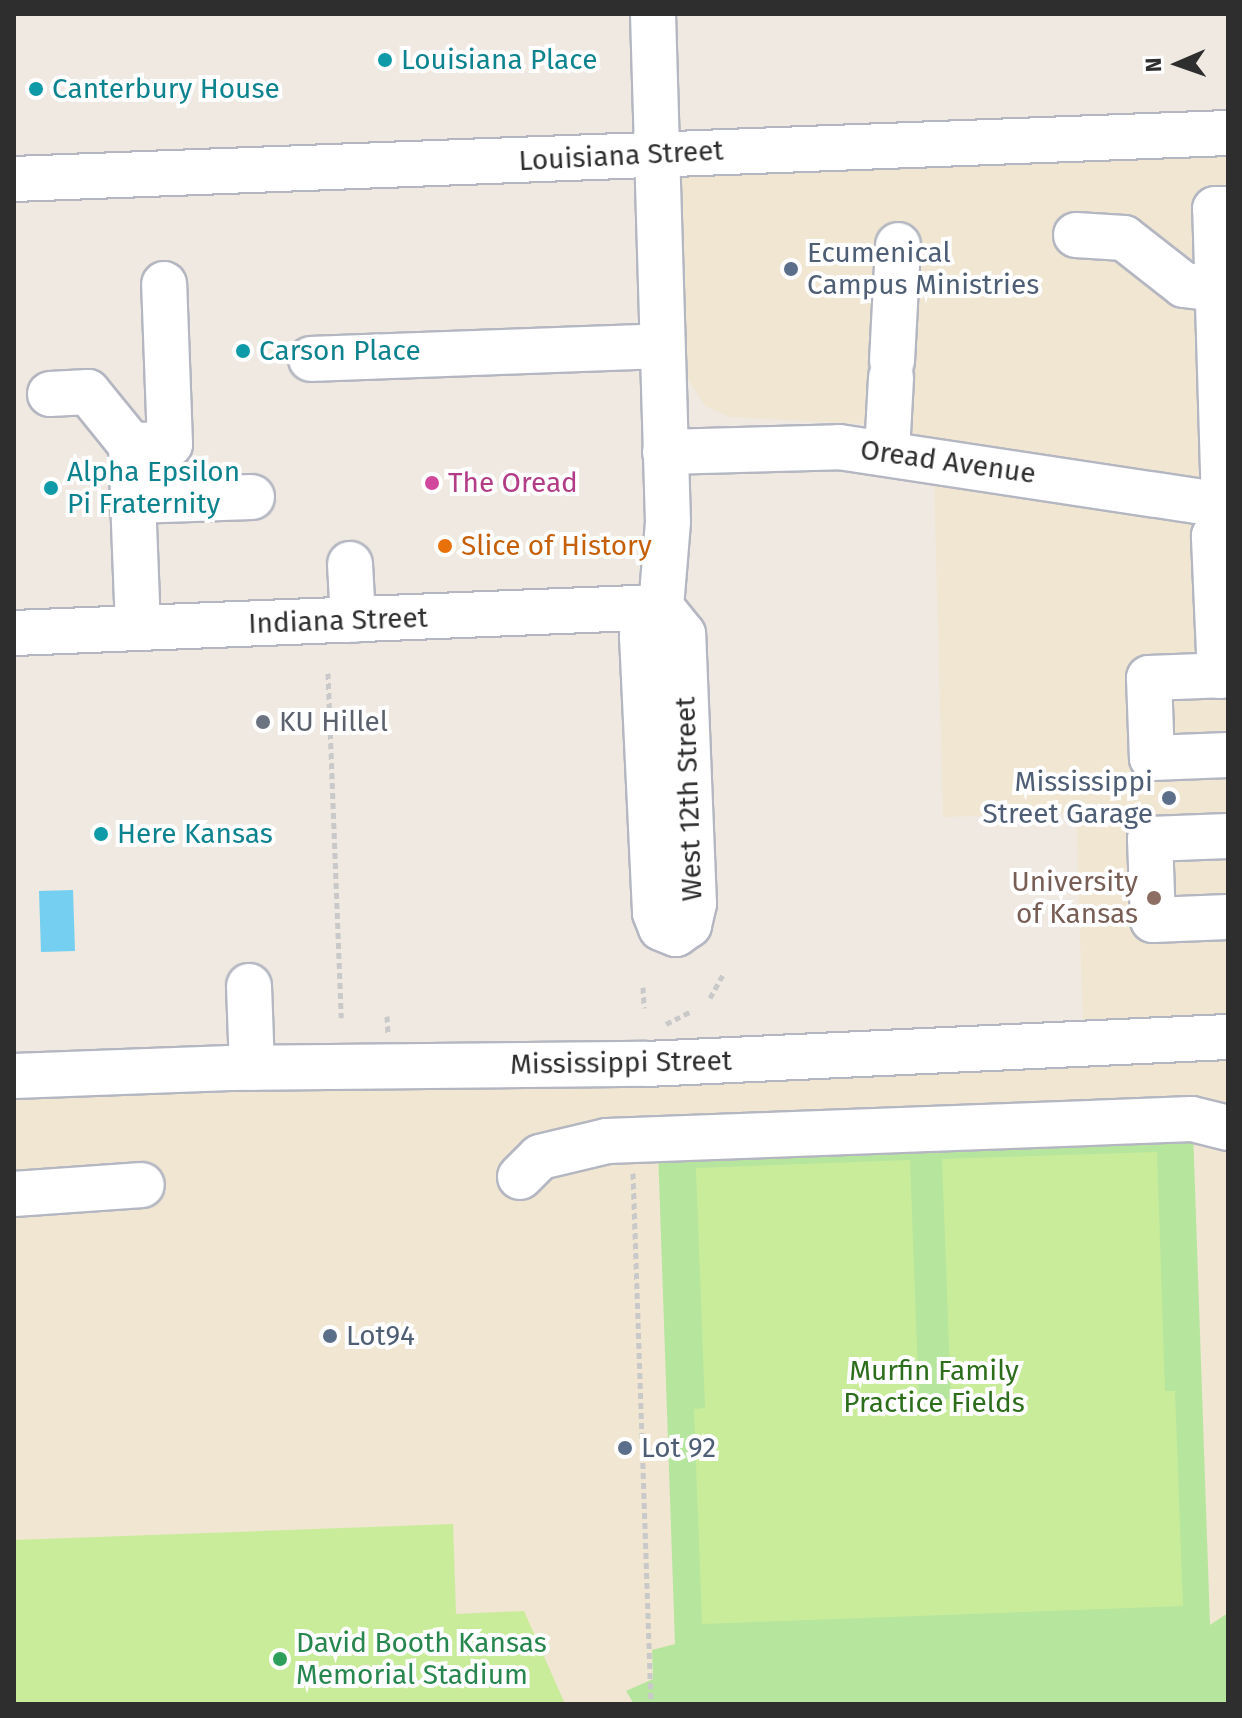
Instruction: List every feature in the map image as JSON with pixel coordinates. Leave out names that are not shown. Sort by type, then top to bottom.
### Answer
[{"type":"street","name":"West 12th Street","points":[[653,14],[668,522],[661,607],[642,636],[655,913],[661,928],[676,934],[689,925],[694,904],[683,634],[661,607]]},
{"type":"street","name":"Louisiana Street","points":[[14,179],[1228,133]]},
{"type":"street","points":[[1228,209],[1215,209],[1227,507],[1214,536],[1224,676],[1149,678],[1152,758],[1228,755]]},
{"type":"street","points":[[1076,235],[1124,238],[1184,285],[1218,289]]},
{"type":"street","points":[[887,452],[898,245]]},
{"type":"street","points":[[131,445],[170,444],[164,284]]},
{"type":"street","points":[[311,359],[661,346]]},
{"type":"street","points":[[50,394],[88,392],[131,445],[138,628]]},
{"type":"street","name":"Oread Avenue","points":[[665,452],[839,447],[1227,507]]},
{"type":"street","points":[[134,501],[252,497]]},
{"type":"street","points":[[340,565],[343,620]]},
{"type":"street","name":"Indiana Street","points":[[14,633],[661,607]]},
{"type":"street","points":[[1228,836],[1150,839],[1153,920],[1228,917]]},
{"type":"street","points":[[249,986],[252,1068]]},
{"type":"street","name":"Mississippi Street","points":[[14,1076],[252,1068],[646,1064],[1228,1037]]},
{"type":"street","points":[[520,1177],[540,1157],[607,1141],[1192,1119],[1228,1128]]},
{"type":"street","points":[[14,1194],[142,1185]]},
{"type":"path","points":[[328,673],[341,1018]]},
{"type":"path","points":[[710,998],[723,975]]},
{"type":"path","points":[[643,987],[644,1008]]},
{"type":"path","points":[[655,1025],[690,1012]]},
{"type":"path","points":[[632,1157],[651,1704]]},
{"type":"shaded area","name":"University of Kansas","points":[[1228,153],[1228,1704],[14,1704],[14,1098],[1084,1056],[1076,813],[943,817],[933,440],[866,424],[730,417],[705,406],[684,372],[676,170]]},
{"type":"green space","name":"Murfin Family Practice Fields","points":[[1193,1130],[1210,1625],[1228,1613],[1228,1704],[634,1704],[626,1691],[653,1679],[652,1650],[675,1644],[658,1149]]},
{"type":"green space","name":"Murfin Family Practice Fields","points":[[1157,1152],[1165,1391],[1175,1391],[1183,1606],[702,1624],[694,1409],[705,1408],[696,1168],[910,1160],[919,1401],[951,1399],[942,1159]]},
{"type":"green space","name":"David Booth Kansas Memorial Stadium","points":[[453,1524],[456,1614],[524,1611],[565,1704],[14,1704],[14,1540]]},
{"type":"water","points":[[73,890],[75,951],[41,952],[39,891]]},
{"type":"place","name":"Louisiana Place","points":[[385,60]]},
{"type":"place","name":"Canterbury House","points":[[36,89]]},
{"type":"place","name":"Ecumenical Campus Ministries","points":[[791,269]]},
{"type":"place","name":"Carson Place","points":[[243,351]]},
{"type":"place","name":"The Oread","points":[[432,483]]},
{"type":"place","name":"Alpha Epsilon Pi Fraternity","points":[[51,488]]},
{"type":"place","name":"Slice of History","points":[[445,546]]},
{"type":"place","name":"KU Hillel","points":[[263,722]]},
{"type":"place","name":"Mississippi Street Garage","points":[[1169,798]]},
{"type":"place","name":"Here Kansas","points":[[101,834]]},
{"type":"place","name":"University of Kansas","points":[[1154,898]]},
{"type":"place","name":"Lot94","points":[[330,1336]]},
{"type":"place","name":"Lot 92","points":[[625,1448]]},
{"type":"place","name":"David Booth Kansas Memorial Stadium","points":[[280,1659]]}]
